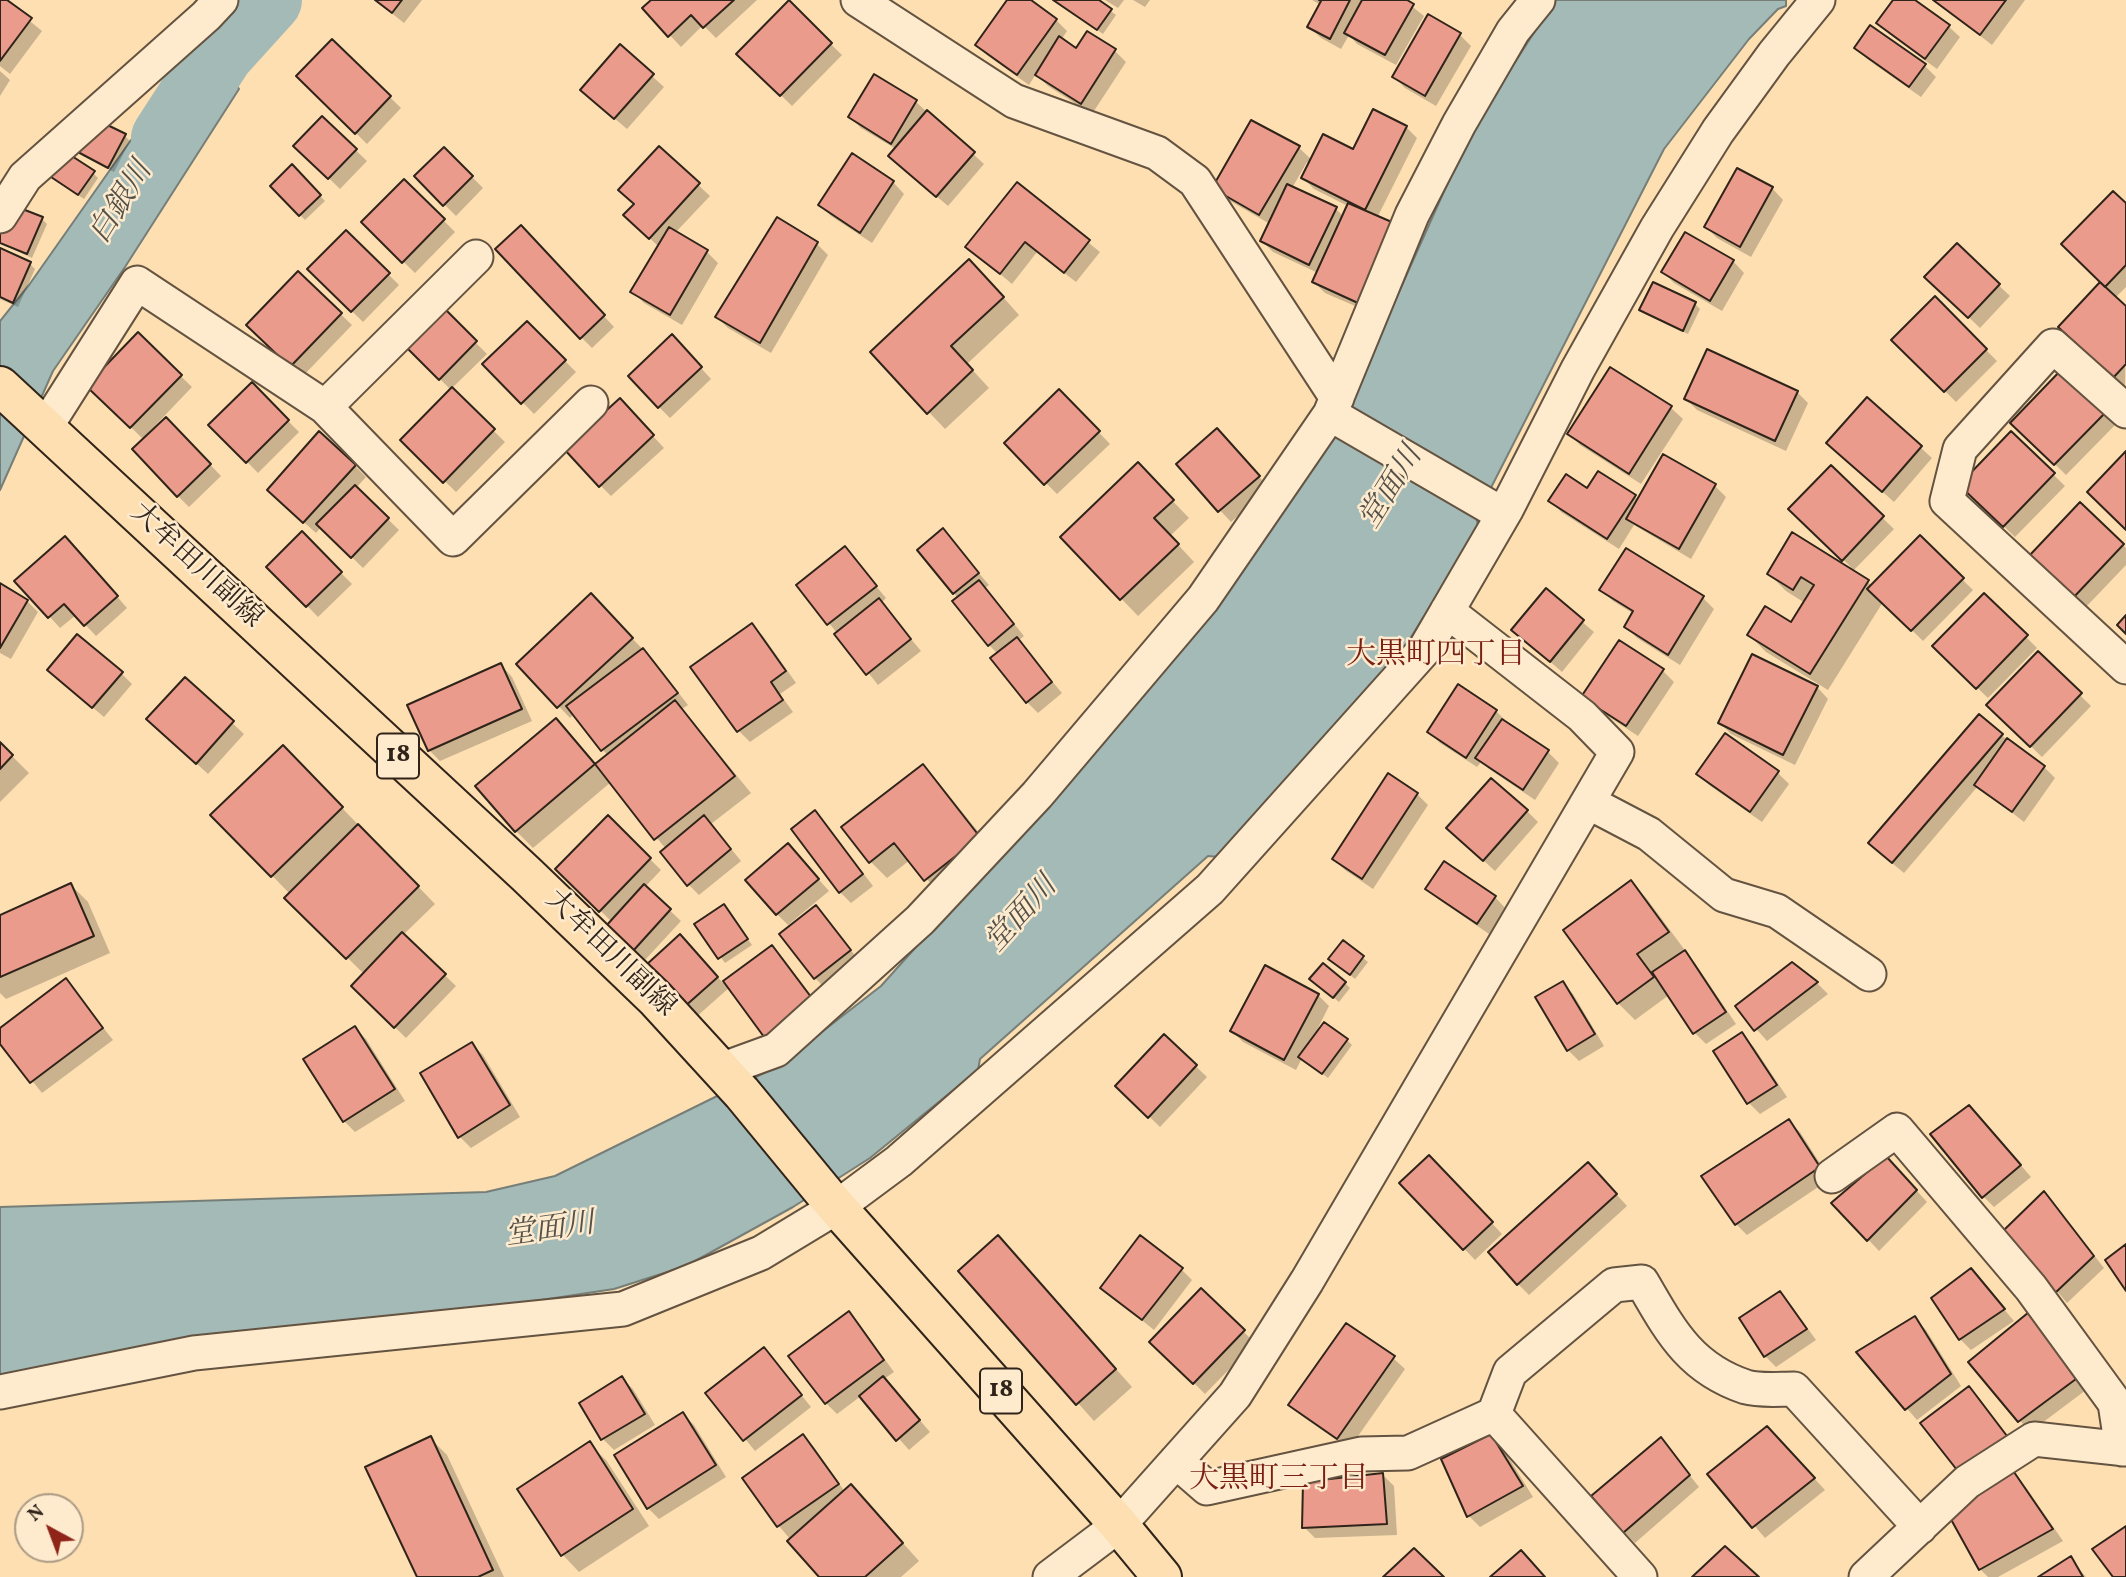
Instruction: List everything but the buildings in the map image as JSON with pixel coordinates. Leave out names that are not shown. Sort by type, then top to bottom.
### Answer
[{"type":"main road","name":"大牟田川副線","points":[[0,386],[655,998],[1162,1577]]},
{"type":"street","points":[[0,216],[24,177],[221,0]]},
{"type":"street","points":[[858,0],[1014,101],[1157,153],[1195,181],[1333,406],[1498,508]]},
{"type":"street","points":[[731,1082],[776,1050],[920,920],[1028,804],[1203,599],[1333,406],[1412,215],[1459,124],[1513,32],[1538,0]]},
{"type":"street","points":[[0,1392],[194,1353],[623,1309],[761,1253],[832,1201],[899,1161],[1210,889],[1424,649],[1447,611],[1498,508],[1664,217],[1718,131],[1774,54],[1818,0]]},
{"type":"street","points":[[325,407],[477,257]]},
{"type":"street","points":[[45,428],[137,283],[325,407],[453,539],[591,403]]},
{"type":"street","points":[[2126,411],[2053,346],[1960,449],[1947,501],[2126,667]]},
{"type":"street","points":[[1050,1577],[1119,1525],[1235,1395],[1307,1281],[1617,752],[1582,716],[1447,611]]},
{"type":"street","points":[[1588,802],[1649,834],[1724,895],[1777,911],[1869,974]]},
{"type":"street","points":[[1832,1177],[1897,1130],[2031,1287],[2115,1403],[2124,1449],[2034,1439],[1967,1482],[1866,1577]]},
{"type":"street","points":[[1176,1461],[1207,1488],[1361,1454],[1408,1453],[1494,1414],[1510,1371],[1614,1285],[1642,1282],[1673,1337],[1706,1368],[1747,1387],[1794,1389],[1920,1527]]},
{"type":"street","points":[[1494,1414],[1640,1577]]},
{"type":"water","name":"堂面川","points":[[1555,0],[1786,0],[1786,6],[1778,9],[1749,39],[1664,149],[1476,517],[1479,529],[1396,661],[1220,857],[1208,856],[980,1059],[978,1070],[870,1158],[793,1207],[686,1266],[614,1289],[0,1382],[0,1207],[486,1192],[555,1176],[778,1066],[881,986],[1048,800],[1337,430],[1472,129]]},
{"type":"water","points":[[201,49],[240,77],[235,83],[239,89],[125,267],[53,371],[0,490],[0,321],[163,99],[169,82],[189,51],[195,58]]},
{"type":"waterway","name":"白銀川","points":[[165,138],[220,53],[268,0]]},
{"type":"district","name":"大黒町四丁目","points":[[1436,657]]},
{"type":"district","name":"大黒町三丁目","points":[[1279,1481]]}]
